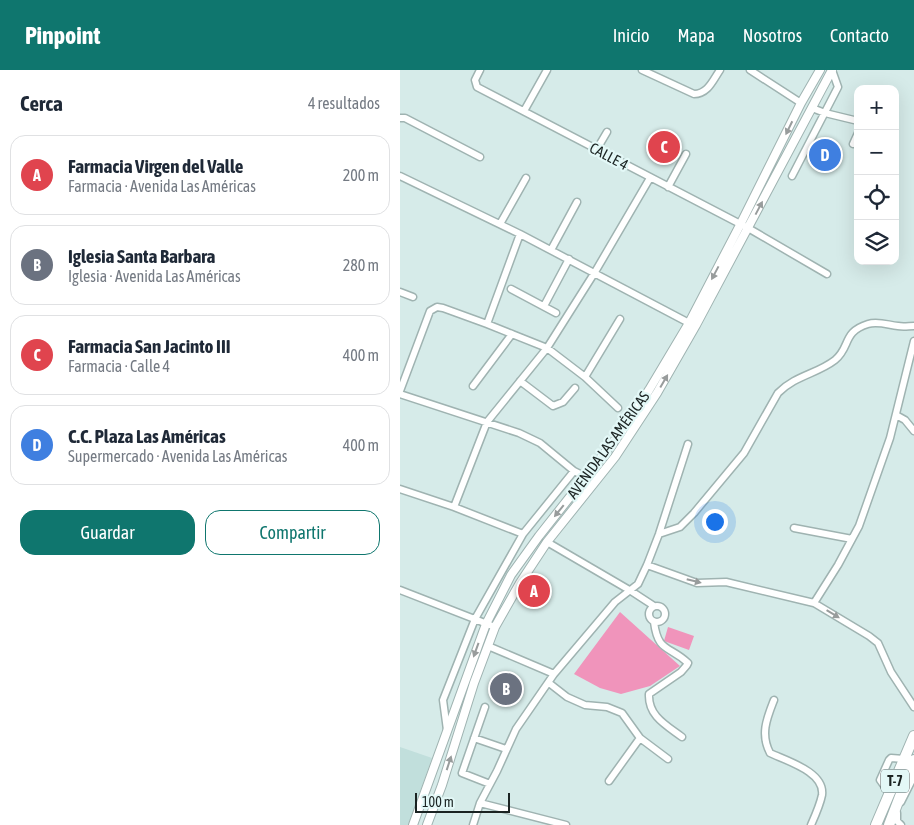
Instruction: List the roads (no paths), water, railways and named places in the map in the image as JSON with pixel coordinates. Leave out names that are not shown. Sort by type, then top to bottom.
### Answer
[{"type":"highway","name":"T-7","points":[[889,825],[898,805],[914,736]]},
{"type":"highway","name":"T-7","points":[[876,825],[909,759]]},
{"type":"street","name":"CALLE 4","points":[[480,70],[475,80],[477,87],[744,226],[828,274]]},
{"type":"street","points":[[524,111],[547,70]]},
{"type":"street","points":[[642,70],[694,94],[699,94],[706,90],[720,70]]},
{"type":"street","points":[[750,70],[801,103]]},
{"type":"street","name":"AVENIDA LAS AMÉRICAS","points":[[427,825],[495,628],[520,583],[547,542],[615,457],[658,393],[696,325],[801,103],[820,70]]},
{"type":"street","points":[[792,176],[838,87],[832,70]]},
{"type":"street","name":"AVENIDA LAS AMÉRICAS","points":[[413,825],[486,624],[511,575],[539,536],[622,431],[644,398],[790,150],[832,70]]},
{"type":"street","points":[[812,108],[854,120]]},
{"type":"street","points":[[400,118],[405,118],[480,157]]},
{"type":"street","points":[[597,149],[606,132]]},
{"type":"street","points":[[790,150],[803,153]]},
{"type":"street","points":[[668,187],[686,154]]},
{"type":"street","points":[[400,176],[552,250],[689,323]]},
{"type":"street","points":[[500,224],[526,178]]},
{"type":"street","points":[[454,507],[487,422],[547,348],[595,272],[650,178]]},
{"type":"street","points":[[552,250],[577,202]]},
{"type":"street","points":[[487,324],[520,234]]},
{"type":"street","points":[[544,306],[569,259]]},
{"type":"street","points":[[511,289],[556,313]]},
{"type":"street","points":[[400,292],[413,297]]},
{"type":"street","points":[[586,478],[540,443],[519,433],[400,392],[427,316],[433,309],[443,308],[547,348],[585,377],[618,408]]},
{"type":"street","points":[[585,377],[620,319]]},
{"type":"street","points":[[659,534],[680,527],[694,513],[744,453],[778,393],[786,386],[795,379],[835,360],[841,354],[850,334],[858,328],[871,323],[914,326]]},
{"type":"street","points":[[473,386],[512,334]]},
{"type":"street","points":[[814,603],[838,566],[859,526],[890,438],[914,341]]},
{"type":"street","points":[[520,381],[553,406],[563,402],[575,388]]},
{"type":"street","points":[[896,415],[905,420],[914,431]]},
{"type":"street","points":[[473,825],[480,803],[516,729],[554,674],[604,614],[615,602],[638,584],[648,565],[688,444]]},
{"type":"street","points":[[448,731],[443,700],[475,619],[523,534],[574,470]]},
{"type":"street","points":[[400,489],[454,507],[523,534]]},
{"type":"street","points":[[794,528],[852,539]]},
{"type":"street","points":[[547,542],[654,606],[660,606],[665,612],[663,620],[654,622]]},
{"type":"street","points":[[648,565],[697,583],[726,582],[814,603],[878,643],[891,672],[914,707]]},
{"type":"street","points":[[400,590],[495,628]]},
{"type":"street","points":[[654,606],[650,610],[649,616],[654,622],[656,635],[660,643],[688,663],[681,672],[649,694],[649,702],[656,718],[682,737]]},
{"type":"street","points":[[488,646],[554,674]]},
{"type":"street","points":[[549,683],[567,697],[585,705],[607,707],[622,713],[640,738],[668,759]]},
{"type":"street","points":[[774,700],[764,729],[766,746],[770,753],[815,776],[822,787],[822,796],[811,825]]},
{"type":"street","points":[[485,707],[462,773],[490,784]]},
{"type":"street","points":[[474,738],[506,749]]},
{"type":"street","points":[[609,781],[640,738]]},
{"type":"street","points":[[890,794],[880,780],[889,760],[891,758],[909,759]]},
{"type":"street","points":[[901,825],[896,819],[898,805],[906,796],[914,776]]},
{"type":"street","points":[[429,783],[442,785]]},
{"type":"street","points":[[480,803],[566,825]]},
{"type":"place","name":"Farmacia San Jacinto III","points":[[664,147]]},
{"type":"place","name":"C.C. Plaza Las Américas","points":[[825,155]]},
{"type":"place","name":"Farmacia Virgen del Valle","points":[[534,591]]},
{"type":"place","name":"Iglesia Santa Barbara","points":[[506,689]]}]
